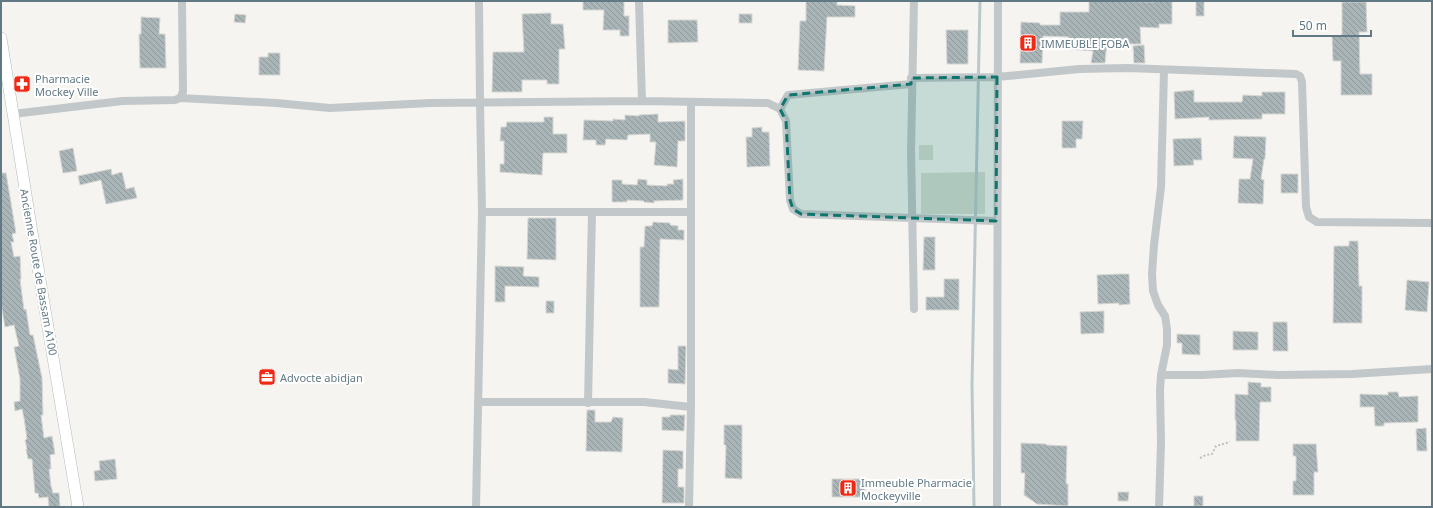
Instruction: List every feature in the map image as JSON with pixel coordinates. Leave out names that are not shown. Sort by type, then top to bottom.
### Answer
[{"type":"main road","name":"Ancienne Route de Bassam A100","points":[[1,38],[78,507]]},
{"type":"street","points":[[180,98],[183,92],[182,1]]},
{"type":"street","points":[[476,507],[482,212],[480,1]]},
{"type":"street","points":[[639,1],[642,101]]},
{"type":"street","points":[[914,1],[911,81],[914,309]]},
{"type":"street","points":[[997,507],[996,221],[998,1]]},
{"type":"street","points":[[780,109],[788,95],[911,81],[998,77],[1079,69],[1296,74],[1300,76],[1302,82],[1306,208],[1309,217],[1317,222],[1432,223]]},
{"type":"street","points":[[1158,507],[1161,442],[1160,390],[1167,345],[1167,329],[1165,316],[1158,305],[1153,291],[1152,274],[1161,187],[1164,70]]},
{"type":"street","points":[[13,114],[122,101],[175,100],[180,98],[276,102],[330,108],[480,102],[642,101],[768,103],[780,109],[786,121],[790,200],[793,209],[802,214],[869,215],[996,221]]},
{"type":"street","points":[[689,507],[691,407],[691,102]]},
{"type":"street","points":[[482,212],[690,212]]},
{"type":"street","points":[[588,403],[592,212]]},
{"type":"street","points":[[1162,375],[1238,373],[1278,375],[1352,374],[1432,369]]},
{"type":"street","points":[[478,402],[644,402],[691,407]]},
{"type":"path","points":[[1200,458],[1212,454],[1216,446],[1230,442]]},
{"type":"highlighted area","points":[[997,77],[996,221],[801,214],[793,209],[790,200],[786,121],[780,109],[788,95],[911,84],[911,78]]},
{"type":"shaded area","points":[[919,145],[933,145],[933,160],[919,160]]},
{"type":"shaded area","points":[[985,172],[985,214],[921,214],[921,173]]},
{"type":"building","points":[[583,1],[624,1],[624,16],[629,16],[629,36],[620,36],[620,30],[603,30],[604,10],[583,10]]},
{"type":"building","points":[[806,1],[837,1],[837,5],[855,6],[855,17],[827,17],[824,71],[798,70],[800,21],[806,21]]},
{"type":"building","points":[[1089,1],[1172,1],[1172,24],[1159,24],[1159,28],[1140,27],[1141,44],[1124,44],[1124,41],[1107,41],[1105,63],[1091,63],[1093,51],[1069,49],[1069,37],[1043,36],[1042,63],[1020,63],[1021,22],[1040,23],[1040,25],[1060,25],[1060,12],[1089,12]]},
{"type":"building","points":[[1196,1],[1204,1],[1204,16],[1196,16]]},
{"type":"building","points":[[1342,2],[1366,2],[1367,32],[1359,32],[1360,74],[1372,74],[1372,95],[1341,95],[1341,61],[1333,61],[1332,36],[1342,36]]},
{"type":"building","points":[[551,13],[551,24],[563,24],[565,49],[559,49],[559,84],[547,84],[547,80],[522,80],[522,92],[492,92],[493,52],[524,52],[522,14]]},
{"type":"building","points":[[235,14],[246,15],[245,23],[234,22]]},
{"type":"building","points":[[739,14],[752,14],[752,23],[739,23]]},
{"type":"building","points":[[141,17],[160,18],[159,34],[165,34],[166,68],[140,68],[139,34],[141,34]]},
{"type":"building","points":[[668,20],[697,20],[698,42],[668,43]]},
{"type":"building","points":[[946,30],[968,30],[968,64],[947,64]]},
{"type":"building","points":[[1144,45],[1145,63],[1134,63],[1133,46]]},
{"type":"building","points":[[268,53],[280,53],[280,75],[259,75],[259,57],[268,57]]},
{"type":"building","points":[[1194,90],[1194,102],[1242,102],[1243,95],[1262,96],[1262,92],[1285,92],[1285,114],[1262,114],[1262,119],[1209,120],[1209,117],[1175,119],[1174,92]]},
{"type":"building","points":[[658,114],[658,122],[685,121],[685,141],[678,141],[677,167],[654,165],[656,142],[650,142],[650,134],[628,135],[627,140],[606,139],[605,145],[596,145],[596,140],[583,140],[584,120],[613,121],[613,119],[625,120],[625,115],[639,116]]},
{"type":"building","points":[[544,117],[553,117],[553,134],[567,134],[567,153],[543,153],[542,175],[500,172],[500,164],[504,164],[504,141],[500,141],[501,127],[506,127],[507,122],[544,122]]},
{"type":"building","points":[[1062,121],[1083,121],[1082,139],[1076,139],[1076,148],[1062,148]]},
{"type":"building","points":[[762,127],[762,132],[769,132],[770,166],[747,167],[746,137],[752,137],[752,128]]},
{"type":"building","points":[[1234,136],[1266,137],[1265,159],[1261,179],[1264,180],[1263,204],[1238,203],[1239,179],[1250,179],[1253,159],[1233,158]]},
{"type":"building","points":[[1201,138],[1202,160],[1193,160],[1194,165],[1174,166],[1173,139]]},
{"type":"building","points":[[73,148],[77,171],[63,173],[59,151]]},
{"type":"building","points":[[111,169],[112,175],[122,172],[126,189],[134,187],[137,198],[106,204],[101,180],[80,185],[78,176]]},
{"type":"building","points":[[1,173],[6,173],[16,233],[12,234],[14,242],[11,242],[14,257],[20,256],[20,279],[24,310],[26,309],[30,335],[33,335],[42,378],[43,415],[41,415],[44,438],[52,436],[55,454],[50,455],[51,469],[49,469],[51,486],[53,493],[59,493],[60,507],[49,507],[48,497],[39,498],[38,493],[35,493],[32,459],[28,459],[26,449],[25,440],[27,439],[22,409],[15,411],[14,402],[20,401],[20,379],[14,347],[19,346],[14,325],[5,327],[1,303]]},
{"type":"building","points":[[1281,174],[1298,174],[1298,193],[1281,193]]},
{"type":"building","points":[[638,179],[647,180],[647,185],[667,186],[667,184],[674,184],[673,180],[683,179],[683,200],[654,201],[654,203],[627,200],[627,202],[612,202],[612,180],[622,180],[622,184],[637,185]]},
{"type":"building","points":[[528,218],[556,218],[556,260],[527,259]]},
{"type":"building","points":[[653,222],[670,223],[670,225],[678,226],[678,230],[684,230],[684,240],[660,239],[659,307],[640,307],[640,247],[644,247],[645,226],[652,226]]},
{"type":"building","points":[[924,237],[935,237],[935,270],[923,270]]},
{"type":"building","points":[[1349,241],[1358,241],[1359,286],[1362,286],[1362,323],[1333,323],[1334,246],[1349,246]]},
{"type":"building","points":[[495,266],[524,267],[523,276],[539,277],[539,287],[505,286],[505,302],[495,302]]},
{"type":"building","points":[[1129,274],[1130,304],[1098,304],[1097,275]]},
{"type":"building","points":[[944,279],[959,279],[959,310],[926,310],[926,297],[944,297]]},
{"type":"building","points":[[1407,280],[1429,282],[1427,312],[1405,310]]},
{"type":"building","points":[[546,301],[554,301],[554,313],[546,313]]},
{"type":"building","points":[[1104,311],[1104,333],[1081,334],[1080,312]]},
{"type":"building","points":[[1273,322],[1287,322],[1288,351],[1273,351]]},
{"type":"building","points":[[1233,331],[1258,332],[1258,350],[1233,350]]},
{"type":"building","points":[[1177,334],[1200,335],[1200,355],[1182,354],[1182,343],[1177,343]]},
{"type":"building","points":[[678,346],[686,346],[685,384],[668,383],[668,369],[678,370]]},
{"type":"building","points":[[1248,382],[1261,383],[1261,387],[1271,387],[1271,402],[1260,402],[1259,441],[1236,441],[1235,394],[1248,395]]},
{"type":"building","points":[[1388,392],[1398,392],[1399,397],[1418,396],[1418,422],[1384,423],[1384,426],[1375,426],[1374,407],[1360,407],[1360,394],[1388,395]]},
{"type":"building","points":[[587,410],[595,410],[595,422],[611,422],[613,417],[623,418],[622,452],[586,451]]},
{"type":"building","points":[[670,415],[685,415],[684,431],[662,430],[662,417],[670,417]]},
{"type":"building","points":[[724,425],[742,425],[742,479],[725,478],[726,445],[724,445]]},
{"type":"building","points":[[1426,428],[1427,451],[1417,451],[1416,429]]},
{"type":"building","points":[[1021,443],[1067,446],[1066,484],[1068,484],[1068,506],[1037,504],[1024,495],[1025,473],[1021,473]]},
{"type":"building","points":[[1293,444],[1316,444],[1318,472],[1314,472],[1314,495],[1293,495],[1293,481],[1296,481],[1296,456],[1293,456]]},
{"type":"building","points":[[663,450],[683,451],[683,469],[678,469],[678,487],[684,487],[684,503],[662,503]]},
{"type":"building","points":[[115,459],[117,479],[95,481],[94,471],[100,470],[99,461]]},
{"type":"building","name":"Immeuble Pharmacie Mockeyville","points":[[832,479],[865,479],[865,497],[832,497]]},
{"type":"building","points":[[1118,492],[1129,492],[1128,501],[1118,501]]},
{"type":"building","points":[[1194,496],[1203,496],[1203,506],[1194,506]]},
{"type":"waterway","points":[[974,507],[972,385],[980,1]]},
{"type":"place","name":"IMMEUBLE FOBA","points":[[1028,43]]},
{"type":"place","name":"Pharmacie Mockey Ville","points":[[22,84]]},
{"type":"place","name":"Advocte abidjan","points":[[267,377]]},
{"type":"place","name":"Immeuble Pharmacie Mockeyville","points":[[848,488]]}]
